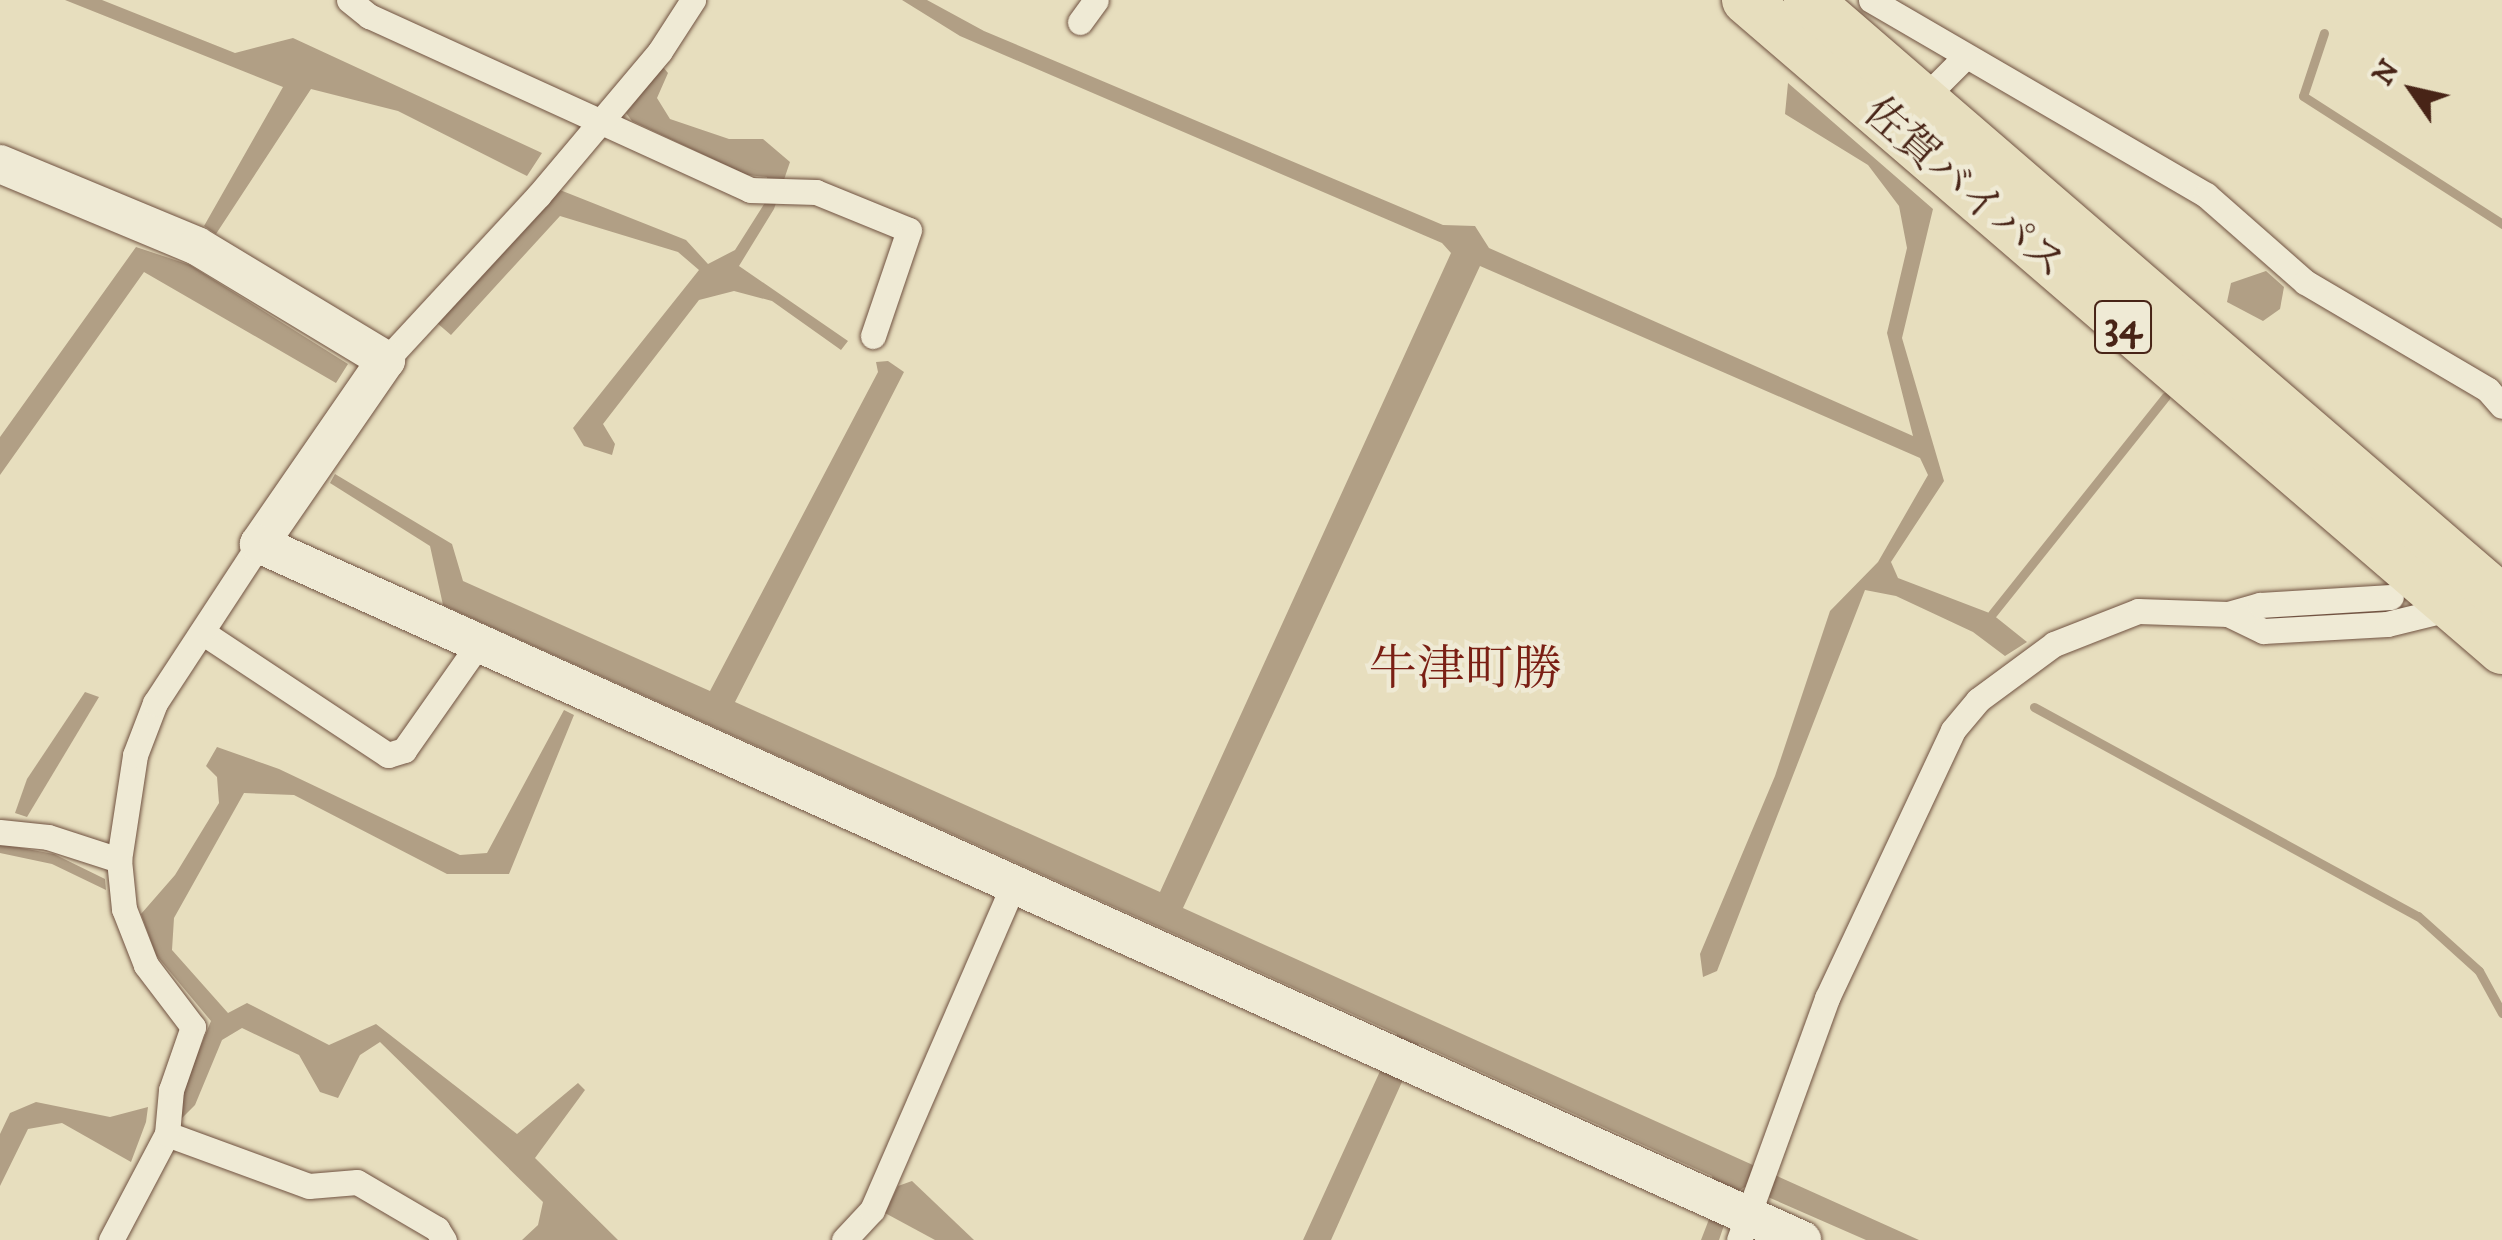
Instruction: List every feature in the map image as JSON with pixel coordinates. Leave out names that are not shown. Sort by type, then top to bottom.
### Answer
[{"type":"highway","name":"佐賀バイパス","points":[[1746,0],[2502,650]]},
{"type":"highway","name":"佐賀バイパス","points":[[1808,0],[2501,597]]},
{"type":"street","points":[[349,0],[368,16],[598,124],[775,191],[816,192],[909,230],[872,336]]},
{"type":"street","points":[[111,1240],[167,1134],[172,1090],[193,1027],[132,939],[119,860],[135,755],[155,703],[386,360],[660,52],[692,0]]},
{"type":"street","points":[[1080,22],[1096,0]]},
{"type":"street","points":[[1871,0],[1964,58],[2206,195],[2305,282],[2488,390],[2502,406]]},
{"type":"street","points":[[1923,99],[1964,58]]},
{"type":"street","points":[[0,164],[197,246],[386,360]]},
{"type":"street","points":[[259,544],[477,646],[1802,1240]]},
{"type":"street","points":[[1746,1218],[1827,998],[1953,730],[1978,700],[2054,644],[2138,611],[2228,614],[2260,605],[2392,596]]},
{"type":"street","points":[[2228,614],[2263,631],[2387,624],[2452,608]]},
{"type":"street","points":[[202,632],[388,755],[404,750],[477,646]]},
{"type":"street","points":[[0,832],[48,837],[119,860]]},
{"type":"street","points":[[844,1240],[872,1210],[1013,886]]},
{"type":"street","points":[[167,1134],[309,1186],[357,1182],[437,1229],[444,1240]]},
{"type":"shaded area","points":[[65,0],[102,0],[235,53],[293,38],[542,153],[527,176],[398,111],[311,89],[216,234],[204,226],[283,87]]},
{"type":"shaded area","points":[[902,0],[927,0],[984,31],[1443,225],[1475,226],[1489,248],[1913,436],[1887,333],[1907,248],[1899,206],[1868,165],[1785,114],[1788,83],[1933,209],[1902,338],[1944,481],[1891,562],[1898,578],[1992,614],[2027,642],[2005,656],[1973,632],[1896,596],[1865,590],[1717,971],[1703,977],[1700,954],[1775,776],[1830,611],[1878,562],[1928,475],[1920,458],[1480,266],[1183,908],[1919,1240],[1866,1240],[1745,1187],[1735,1193],[1719,1240],[1701,1240],[1718,1196],[1712,1176],[1419,1044],[1331,1240],[1303,1240],[1397,1034],[443,605],[430,546],[330,483],[335,474],[452,544],[463,581],[710,691],[878,372],[876,362],[888,361],[904,372],[735,702],[1160,892],[1451,253],[1442,243],[960,36]]},
{"type":"shaded area","points":[[663,67],[668,73],[657,98],[670,119],[729,139],[763,139],[790,162],[774,209],[739,266],[848,341],[841,350],[772,301],[734,291],[699,300],[603,424],[615,444],[612,455],[584,446],[573,428],[699,270],[678,252],[560,216],[451,335],[437,323],[560,190],[686,240],[708,264],[735,250],[766,201],[767,177],[747,175],[632,121],[626,113]]},
{"type":"shaded area","points":[[136,247],[190,265],[348,364],[336,383],[144,272],[0,475],[0,437]]},
{"type":"shaded area","points":[[2266,271],[2284,287],[2280,309],[2263,321],[2227,302],[2231,283]]},
{"type":"shaded area","points":[[85,692],[99,697],[27,817],[15,813],[27,779]]},
{"type":"shaded area","points":[[564,710],[574,715],[509,874],[447,874],[294,795],[244,793],[174,918],[172,950],[228,1013],[247,1003],[329,1045],[376,1024],[517,1134],[578,1083],[585,1090],[535,1158],[618,1240],[522,1240],[538,1225],[543,1202],[380,1042],[360,1055],[338,1098],[320,1092],[299,1055],[242,1028],[222,1040],[195,1105],[180,1120],[183,1089],[211,1021],[156,955],[141,914],[175,875],[219,803],[217,777],[206,766],[217,747],[279,769],[460,855],[487,853]]},
{"type":"shaded area","points":[[0,844],[54,854],[105,879],[106,890],[52,864],[0,853]]},
{"type":"shaded area","points":[[36,1102],[110,1117],[148,1107],[131,1162],[62,1123],[28,1129],[0,1186],[0,1134],[10,1113]]},
{"type":"shaded area","points":[[912,1181],[974,1240],[935,1240],[885,1213],[898,1186]]},
{"type":"waterway","points":[[2324,33],[2303,96],[2502,224]]},
{"type":"waterway","points":[[1992,614],[2165,397]]},
{"type":"waterway","points":[[2034,707],[2418,916],[2479,971],[2502,1013]]},
{"type":"district","name":"牛津町勝","points":[[1465,671]]}]
